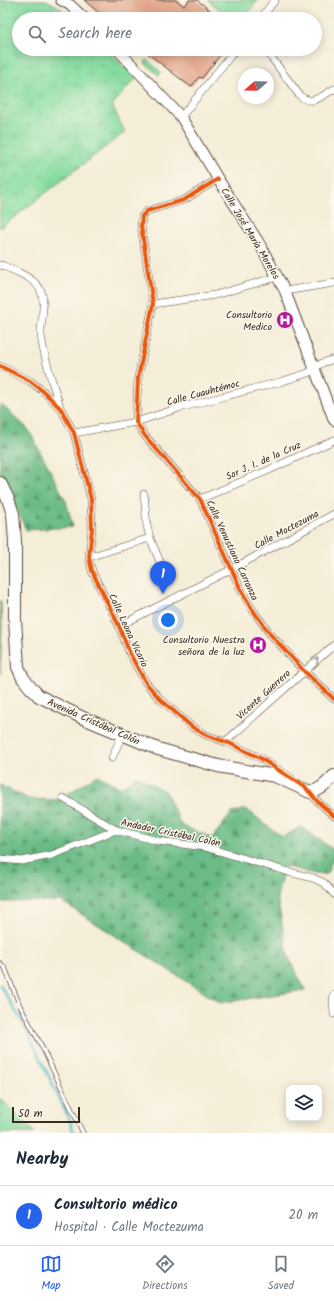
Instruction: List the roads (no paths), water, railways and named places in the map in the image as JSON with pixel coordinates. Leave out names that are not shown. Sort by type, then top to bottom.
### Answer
[{"type":"main road","points":[[61,0],[70,5],[78,12]]},
{"type":"main road","name":"Calle José María Morelos","points":[[124,56],[181,117],[259,243],[286,291],[334,420]]},
{"type":"main road","name":"Avenida Cristóbal Colón","points":[[0,483],[13,514],[14,620],[18,666],[23,678],[39,696],[82,718],[158,749],[218,766],[275,776],[310,792]]},
{"type":"main road","points":[[310,792],[316,791],[334,776]]},
{"type":"street","points":[[265,12],[273,1]]},
{"type":"street","points":[[181,117],[230,56]]},
{"type":"street","points":[[270,56],[305,101],[312,101],[334,89]]},
{"type":"street","points":[[136,422],[138,378],[153,304],[141,226],[142,216],[147,211],[184,200],[218,179]]},
{"type":"street","points":[[0,265],[32,280],[40,289],[42,299],[41,334],[44,351],[61,409]]},
{"type":"street","points":[[153,304],[215,295],[277,277]]},
{"type":"street","points":[[286,291],[334,283]]},
{"type":"street","name":"Calle Cuauhtémoc","points":[[74,434],[136,422],[179,408],[280,382],[308,373],[322,363],[334,359]]},
{"type":"street","name":"Calle Leona Vicario","points":[[0,366],[30,381],[44,392],[61,409],[74,434],[92,499],[92,529],[89,557],[92,571],[119,626],[130,654],[146,683],[166,704],[192,727],[206,735],[260,758],[306,788],[317,801],[334,816]]},
{"type":"street","name":"Calle Venustiano Carranza","points":[[136,422],[145,436],[200,499],[232,569],[254,612],[271,635],[304,671],[334,699]]},
{"type":"street","name":"Sor J. I. de la Cruz","points":[[200,499],[269,470],[334,440]]},
{"type":"street","points":[[144,494],[147,526],[150,538],[163,569]]},
{"type":"street","name":"Calle Moctezuma","points":[[119,626],[232,569],[334,514]]},
{"type":"street","points":[[89,557],[150,538]]},
{"type":"street","name":"Vicente Guerrero","points":[[225,742],[334,645]]},
{"type":"street","points":[[112,758],[122,735]]},
{"type":"street","points":[[64,798],[116,830]]},
{"type":"street","name":"Andador Cristóbal Colón","points":[[0,859],[22,861],[52,855],[116,830],[158,841],[205,847],[281,870],[314,878],[324,883],[334,894]]},
{"type":"street","points":[[334,995],[334,1014]]},
{"type":"lane","points":[[0,963],[5,968],[20,1006],[48,1059],[83,1133]]},
{"type":"waterway","points":[[0,985],[24,1025],[68,1116],[74,1133]]},
{"type":"place","name":"Consultorio Medico","points":[[285,320]]},
{"type":"place","name":"Consultorio médico","points":[[163,594]]},
{"type":"place","name":"Consultorio Nuestra señora de la luz","points":[[258,645]]}]
